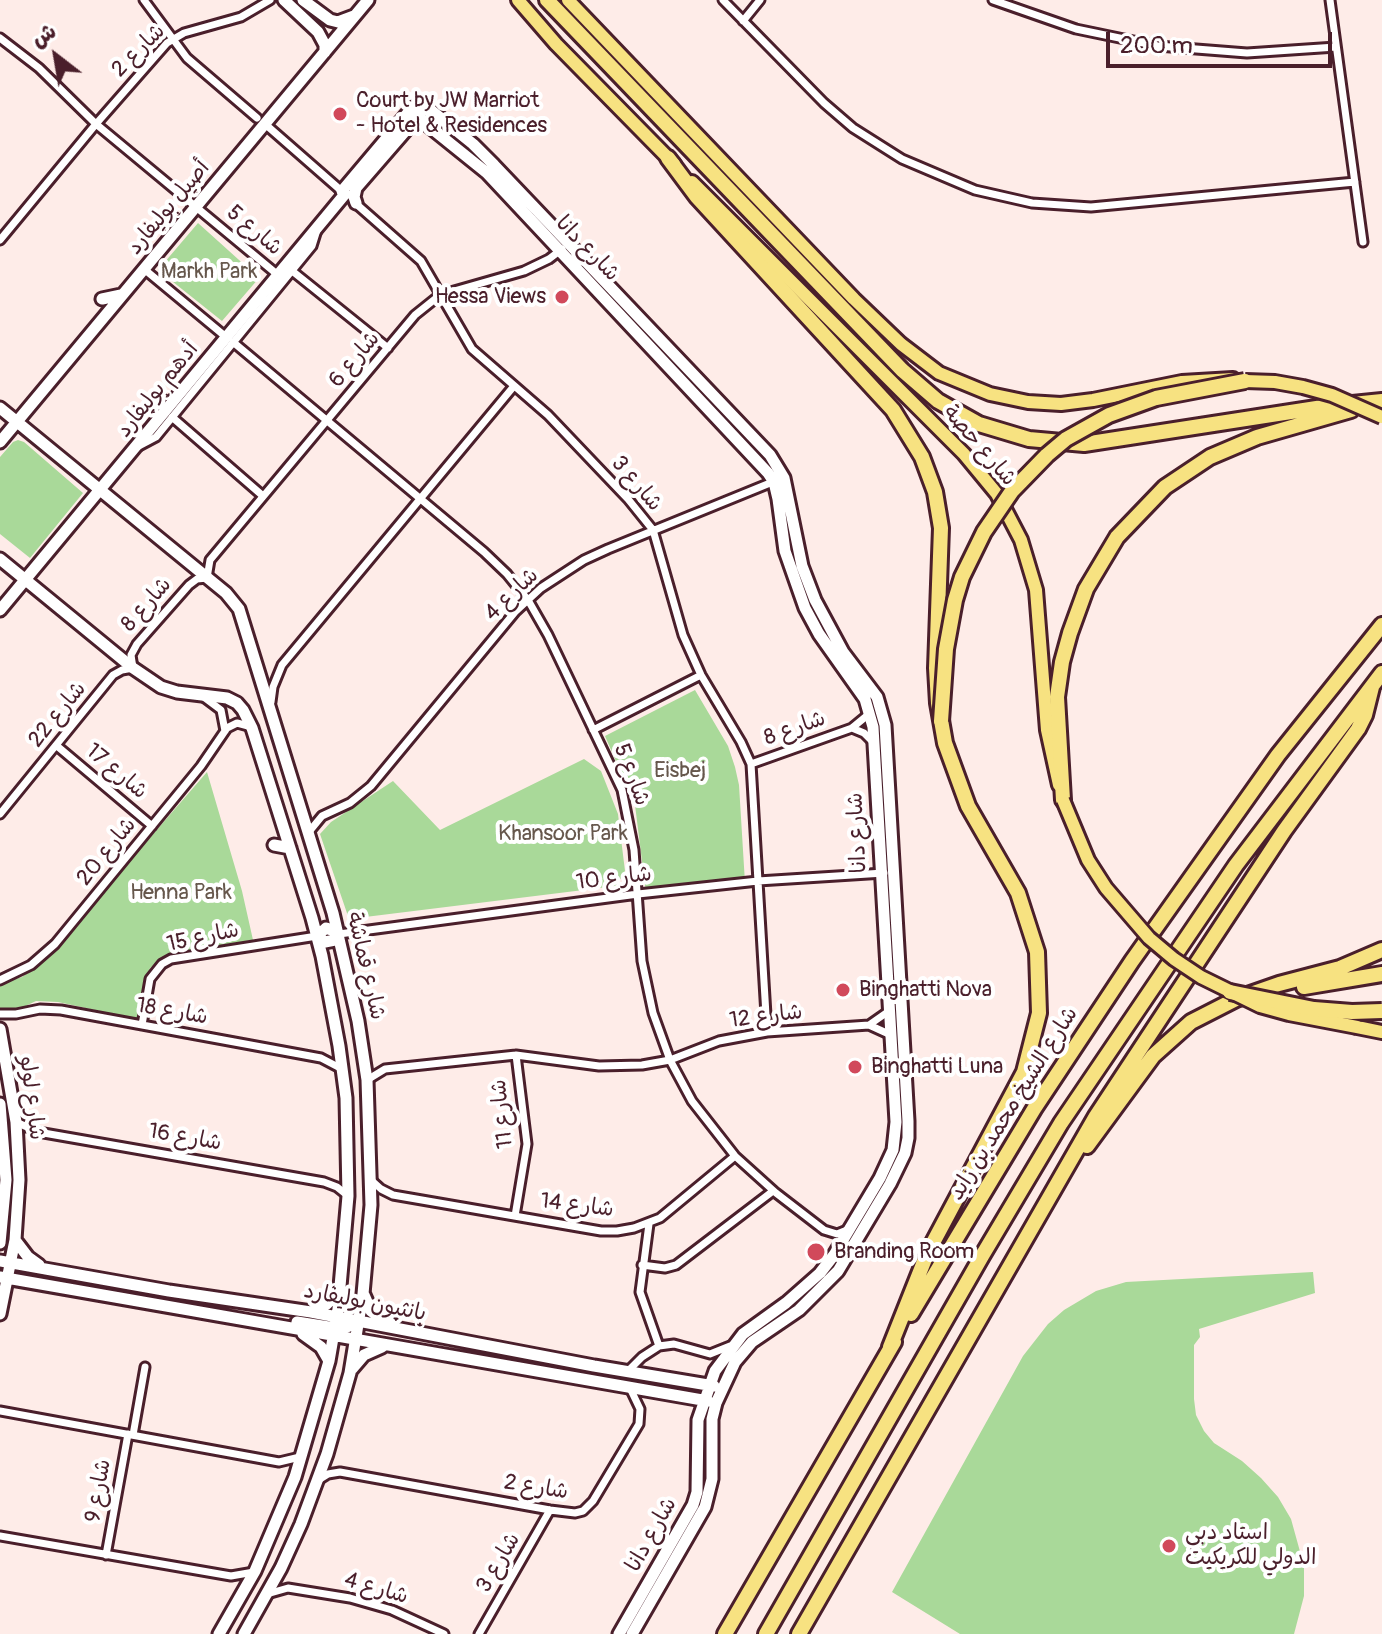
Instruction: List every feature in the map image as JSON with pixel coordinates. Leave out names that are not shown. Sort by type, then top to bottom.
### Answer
[{"type":"highway","points":[[547,0],[902,370],[938,401],[979,424],[1029,439],[1084,444],[1382,401]]},
{"type":"highway","points":[[668,158],[705,206],[893,410],[922,457],[939,510],[942,545],[936,668],[941,721],[951,764],[968,806],[1026,912],[1037,952],[1039,1013],[1024,1072],[927,1254],[890,1347]]},
{"type":"highway","points":[[941,721],[946,649],[959,588],[984,532],[1012,491],[1066,439],[1109,415],[1156,398],[1245,381]]},
{"type":"highway","points":[[1063,800],[1057,697],[1062,662],[1086,589],[1117,537],[1165,487],[1210,457],[1257,437],[1382,401]]},
{"type":"highway","name":"شارع الشيخ محمد بن زايد","points":[[725,1634],[890,1347],[1005,1156],[1107,997],[1269,768],[1382,625]]},
{"type":"highway","points":[[799,1634],[1102,1106],[1298,810],[1358,729],[1378,678]]},
{"type":"highway","points":[[766,1634],[988,1244],[1061,1123],[1236,865],[1378,678]]},
{"type":"highway","points":[[1050,1198],[1164,1043],[1205,1013],[1279,984],[1340,968],[1382,950]]},
{"type":"highway","points":[[1252,994],[1382,974]]},
{"type":"highway","points":[[1230,992],[1323,1010],[1382,1011]]},
{"type":"main road","name":"شارع حصة","points":[[518,0],[556,44],[964,454],[997,494],[1021,540],[1036,590],[1047,730],[1063,800],[1088,860],[1126,914],[1174,959],[1230,992],[1276,1011],[1382,1032]]},
{"type":"main road","name":"شارع حصة","points":[[568,0],[854,299],[901,344],[948,377],[982,392],[1044,403],[1077,403],[1198,380],[1275,382],[1332,395],[1382,417]]},
{"type":"street","name":"شارع 3","points":[[144,0],[196,66],[410,249],[430,274],[472,349],[548,415],[628,499],[653,530],[683,635],[701,675],[751,764],[767,1032]]},
{"type":"street","name":"شارع 2","points":[[0,240],[96,124],[172,39],[241,17],[270,0]]},
{"type":"street","points":[[284,0],[318,32],[325,52]]},
{"type":"street","points":[[303,0],[330,20],[338,22],[354,16]]},
{"type":"street","name":"أصيل بوليفارد","points":[[0,442],[196,206],[261,121],[368,0]]},
{"type":"street","points":[[723,0],[824,103],[864,136],[920,168],[993,195],[1051,205],[1110,207],[1355,182]]},
{"type":"street","points":[[743,21],[760,0]]},
{"type":"street","points":[[993,0],[1076,29],[1158,46],[1247,53],[1336,47]]},
{"type":"street","points":[[1330,0],[1363,242]]},
{"type":"street","points":[[0,38],[39,68],[96,124]]},
{"type":"street","name":"شارع دانا","points":[[565,246],[476,163],[414,114],[418,105],[427,107],[473,144],[565,246],[770,455],[815,600],[843,652],[872,689],[883,715],[908,1136],[905,1153],[890,1184],[838,1271],[799,1310],[745,1349],[722,1388],[710,1434],[712,1479],[705,1507],[632,1634]]},
{"type":"street","points":[[356,203],[356,188],[414,114]]},
{"type":"street","name":"أدهم بوليفارد","points":[[0,610],[194,377],[230,340],[257,300],[344,193],[414,114]]},
{"type":"street","name":"شارع 5","points":[[96,124],[278,275]]},
{"type":"street","points":[[0,223],[8,230]]},
{"type":"street","points":[[137,447],[152,441],[209,372],[230,340],[253,318],[312,246],[318,225]]},
{"type":"street","name":"شارع 6","points":[[210,560],[415,315],[440,295],[528,269],[565,246]]},
{"type":"street","name":"شارع 5","points":[[144,269],[496,563],[528,600],[616,775],[627,806],[644,973],[658,1029],[670,1060],[692,1101],[735,1156],[773,1191],[824,1230]]},
{"type":"street","points":[[291,270],[388,348]]},
{"type":"street","points":[[102,299],[122,295]]},
{"type":"street","points":[[253,318],[257,300]]},
{"type":"street","points":[[194,377],[209,372]]},
{"type":"street","points":[[270,711],[273,687],[282,665],[514,386]]},
{"type":"street","name":"شارع قماشة","points":[[0,408],[226,593],[239,609],[339,934],[367,1080],[371,1205],[363,1294],[350,1373],[318,1480],[281,1568],[244,1634]]},
{"type":"street","points":[[172,417],[263,496]]},
{"type":"street","name":"شارع دانا","points":[[619,1634],[693,1505],[699,1479],[698,1420],[709,1385],[732,1345],[754,1324],[804,1289],[834,1255],[893,1150],[896,1122],[870,711],[805,608],[785,551],[779,480]]},
{"type":"street","name":"شارع 4","points":[[308,833],[322,816],[350,803],[371,786],[515,612],[541,588],[584,560],[779,480]]},
{"type":"street","name":"شارع قماشة","points":[[0,559],[133,668],[169,691],[217,696],[237,703],[252,728],[317,936],[343,1069],[348,1196],[341,1286],[329,1361],[303,1456],[255,1571],[219,1634]]},
{"type":"street","points":[[192,566],[210,560],[207,578]]},
{"type":"street","name":"شارع 8","points":[[133,668],[131,655],[137,644],[192,581],[207,578]]},
{"type":"street","name":"شارع 22","points":[[112,651],[115,663],[113,675]]},
{"type":"street","points":[[257,667],[267,670],[282,665]]},
{"type":"street","name":"شارع 22","points":[[0,814],[113,675],[133,668]]},
{"type":"street","points":[[593,730],[701,675]]},
{"type":"street","points":[[198,694],[221,710],[225,731],[237,723],[252,728]]},
{"type":"street","name":"شارع 8","points":[[751,764],[852,728],[870,711]]},
{"type":"street","name":"شارع 8","points":[[852,728],[874,742]]},
{"type":"street","name":"شارع 20","points":[[1,979],[31,965],[55,944],[201,766],[225,731]]},
{"type":"street","name":"شارع 17","points":[[57,746],[152,826]]},
{"type":"street","points":[[301,808],[322,816]]},
{"type":"street","points":[[274,845],[290,848]]},
{"type":"street","name":"شارع 10","points":[[339,934],[758,881],[894,874]]},
{"type":"street","points":[[317,936],[326,928],[339,934]]},
{"type":"street","name":"شارع 15","points":[[142,1025],[150,979],[162,964],[171,959],[317,936]]},
{"type":"street","name":"شارع 18","points":[[0,1014],[51,1009],[321,1058],[343,1069]]},
{"type":"street","points":[[869,1025],[889,1011]]},
{"type":"street","points":[[0,1029],[16,1014]]},
{"type":"street","name":"شارع 12","points":[[385,1069],[516,1055],[599,1066],[642,1065],[670,1060],[719,1041],[767,1032],[869,1025],[891,1035]]},
{"type":"street","name":"شارع لولو","points":[[0,1029],[16,1122],[19,1180],[15,1240],[5,1270],[0,1314]]},
{"type":"street","points":[[321,1058],[339,1046]]},
{"type":"street","name":"شارع 11","points":[[515,1216],[527,1144],[516,1055]]},
{"type":"street","points":[[364,1060],[385,1069]]},
{"type":"street","points":[[367,1080],[385,1069]]},
{"type":"street","name":"شارع لولو","points":[[0,1107],[6,1180],[0,1239]]},
{"type":"street","name":"شارع 16","points":[[16,1122],[38,1132],[324,1182],[348,1196]]},
{"type":"street","points":[[17,1141],[38,1132]]},
{"type":"street","name":"شارع 14","points":[[371,1180],[393,1195],[601,1231],[617,1231],[649,1224],[670,1211],[735,1156]]},
{"type":"street","name":"شارع 16","points":[[324,1182],[348,1174]]},
{"type":"street","points":[[642,1265],[673,1266],[773,1191]]},
{"type":"street","points":[[371,1205],[393,1195]]},
{"type":"street","points":[[649,1224],[640,1284],[642,1299],[659,1346]]},
{"type":"street","points":[[824,1230],[837,1234],[849,1229]]},
{"type":"street","points":[[824,1230],[832,1241],[834,1255]]},
{"type":"street","points":[[15,1240],[28,1257],[46,1269]]},
{"type":"street","name":"بانثيون بوليفارد","points":[[5,1270],[46,1269],[311,1312],[335,1327],[356,1330],[387,1346],[716,1403]]},
{"type":"street","points":[[5,1270],[67,1277],[77,1274]]},
{"type":"street","name":"بانثيون بوليفارد","points":[[5,1270],[296,1329],[399,1330],[722,1388]]},
{"type":"street","points":[[311,1312],[327,1304],[341,1286]]},
{"type":"street","points":[[363,1294],[371,1311],[399,1330]]},
{"type":"street","points":[[261,1322],[273,1319],[335,1327]]},
{"type":"street","points":[[296,1329],[321,1347],[329,1361]]},
{"type":"street","points":[[356,1330],[409,1338],[426,1335]]},
{"type":"street","points":[[627,1372],[659,1346],[674,1344],[710,1354],[732,1345]]},
{"type":"street","points":[[350,1373],[364,1355],[387,1346]]},
{"type":"street","name":"شارع 9","points":[[106,1555],[145,1367]]},
{"type":"street","name":"شارع 2","points":[[340,1472],[550,1510],[583,1511],[593,1501],[639,1424],[638,1402],[628,1387]]},
{"type":"street","points":[[678,1396],[691,1406],[698,1420]]},
{"type":"street","points":[[0,1411],[279,1462],[303,1456]]},
{"type":"street","points":[[318,1480],[340,1472],[327,1454]]},
{"type":"street","points":[[279,1462],[295,1477]]},
{"type":"street","name":"شارع 3","points":[[479,1634],[550,1510]]},
{"type":"street","points":[[0,1536],[231,1576],[255,1571]]},
{"type":"street","points":[[281,1568],[286,1580],[296,1588]]},
{"type":"street","points":[[231,1576],[237,1582],[242,1597]]},
{"type":"street","name":"شارع 4","points":[[267,1594],[281,1588],[296,1588],[371,1603],[444,1634]]},
{"type":"green space","name":"Markh Park","points":[[198,223],[259,278],[222,321],[158,270]]},
{"type":"green space","points":[[18,440],[83,493],[30,558],[0,534],[0,457]]},
{"type":"green space","name":"Eisbej","points":[[695,690],[728,746],[735,767],[739,785],[745,883],[646,893],[635,805],[605,736]]},
{"type":"green space","name":"Khansoor Park","points":[[584,759],[601,771],[618,814],[625,871],[616,886],[349,919],[320,834],[331,822],[393,781],[440,830]]},
{"type":"green space","name":"Henna Park","points":[[207,772],[253,940],[171,953],[150,968],[142,1013],[136,1019],[58,1002],[36,1001],[15,1011],[0,1008],[0,984],[22,977],[65,941]]},
{"type":"green space","points":[[1313,1272],[1315,1293],[1199,1329],[1200,1337],[1194,1345],[1194,1399],[1196,1415],[1204,1431],[1214,1443],[1261,1478],[1278,1497],[1291,1519],[1304,1566],[1304,1596],[1294,1634],[960,1634],[892,1592],[1023,1356],[1048,1324],[1064,1310],[1096,1291],[1126,1282]]},
{"type":"place","name":"Court by JW Marriot - Hotel & Residences","points":[[340,114]]},
{"type":"place","name":"Hessa Views","points":[[562,297]]},
{"type":"place","name":"Binghatti Nova","points":[[843,990]]},
{"type":"place","name":"Binghatti Luna","points":[[855,1067]]},
{"type":"place","name":"Branding Room","points":[[816,1252]]},
{"type":"place","name":"استاد دبي الدولي للكريكيت","points":[[1169,1546]]}]
